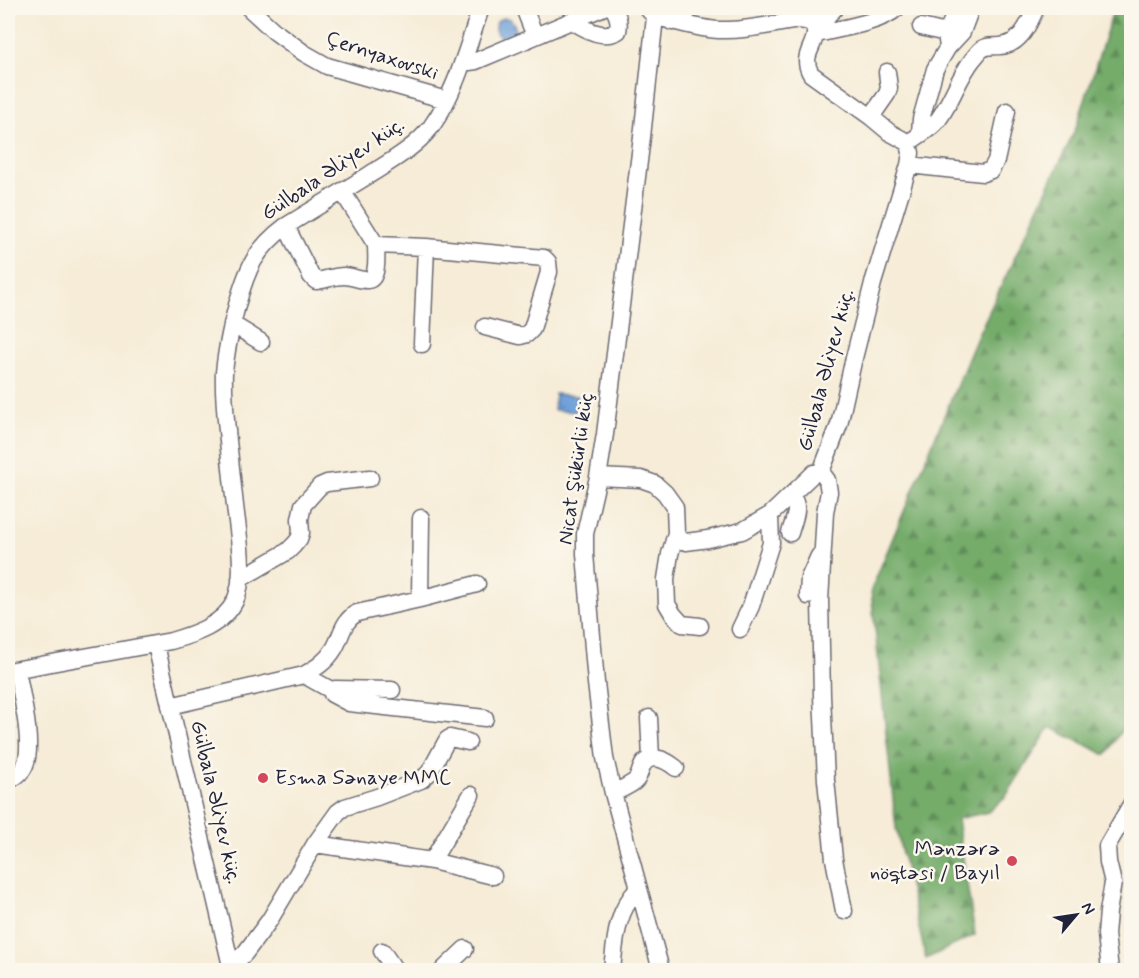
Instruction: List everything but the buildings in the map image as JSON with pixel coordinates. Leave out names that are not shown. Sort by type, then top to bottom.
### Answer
[{"type":"street","name":"Çernyaxovski","points":[[249,8],[274,31],[304,53],[327,66],[446,100]]},
{"type":"street","name":"Gülbala Əliyev küç.","points":[[12,670],[156,645],[192,635],[220,620],[235,601],[240,579],[239,542],[226,421],[224,374],[232,324],[244,280],[254,258],[273,236],[408,149],[429,129],[446,100],[463,62],[481,8]]},
{"type":"street","points":[[524,8],[536,36]]},
{"type":"street","points":[[463,62],[476,61],[602,8]]},
{"type":"street","points":[[572,21],[590,32],[613,34],[618,31],[619,25],[613,8]]},
{"type":"street","points":[[672,22],[693,8]]},
{"type":"street","points":[[835,8],[814,29],[814,40],[807,53],[806,65],[811,74],[889,132],[914,138],[931,128],[939,118],[966,68],[983,48],[1013,44],[1021,36],[1036,8]]},
{"type":"street","points":[[814,29],[862,24],[897,8]]},
{"type":"street","points":[[921,27],[947,40],[958,8]]},
{"type":"street","name":"Gülbala Əliyev küç.","points":[[676,533],[679,539],[686,542],[742,531],[771,515],[814,473],[821,472],[839,425],[873,284],[935,69],[947,40],[962,32],[971,8]]},
{"type":"street","points":[[651,12],[672,22],[699,28],[720,30],[749,28],[799,20],[806,21],[814,29]]},
{"type":"street","name":"Nicat Şükürlü küç","points":[[651,12],[634,196],[605,434],[585,534],[585,554],[605,758],[638,890],[661,970]]},
{"type":"street","points":[[871,117],[887,94],[889,88],[887,72]]},
{"type":"street","points":[[909,165],[983,173],[991,170],[996,161],[1007,111]]},
{"type":"street","points":[[286,226],[311,276],[316,281],[347,276],[368,280],[373,278],[376,245],[342,191]]},
{"type":"street","points":[[376,245],[426,247],[544,258],[548,262],[549,272],[532,329],[520,336],[485,327]]},
{"type":"street","points":[[422,344],[426,247]]},
{"type":"street","points":[[232,324],[261,342]]},
{"type":"street","points":[[821,472],[827,480],[828,492],[820,601],[826,780],[834,859],[844,911]]},
{"type":"street","points":[[598,477],[641,479],[655,484],[675,507],[676,533],[666,579],[667,604],[682,624],[700,626]]},
{"type":"street","points":[[240,579],[288,551],[299,539],[303,505],[320,486],[327,483],[370,478]]},
{"type":"street","points":[[790,533],[797,510],[796,502],[791,495]]},
{"type":"street","points":[[740,629],[752,606],[771,543],[771,515]]},
{"type":"street","points":[[420,599],[422,518]]},
{"type":"street","points":[[808,596],[808,578],[823,550]]},
{"type":"street","points":[[170,706],[304,675],[322,664],[328,657],[349,617],[477,584]]},
{"type":"street","name":"Gülbala Əliyev küç.","points":[[156,645],[231,967]]},
{"type":"street","points":[[8,781],[17,776],[24,767],[28,740],[12,670]]},
{"type":"street","points":[[304,675],[349,703],[485,718]]},
{"type":"street","points":[[331,690],[392,690]]},
{"type":"street","points":[[649,718],[651,758]]},
{"type":"street","points":[[231,967],[246,953],[269,921],[315,844],[338,812],[345,807],[421,780],[429,772],[450,738],[468,742]]},
{"type":"street","points":[[613,793],[634,782],[645,762],[651,758],[660,758],[676,768]]},
{"type":"street","points":[[432,861],[471,795]]},
{"type":"street","points":[[1110,970],[1106,934],[1113,882],[1107,846],[1131,804]]},
{"type":"street","points":[[315,844],[432,861],[493,876]]},
{"type":"street","points":[[612,970],[620,918],[629,898],[638,890]]},
{"type":"street","points":[[443,970],[465,949]]},
{"type":"street","points":[[382,951],[395,970]]},
{"type":"green space","points":[[1114,8],[1132,8],[1131,715],[1106,755],[1050,727],[1006,796],[988,812],[957,819],[975,935],[926,959],[896,828],[871,590],[978,335],[1076,128]]},
{"type":"water","points":[[505,18],[512,21],[515,28],[512,35],[505,38],[498,35],[495,28],[498,21]]},
{"type":"water","points":[[555,394],[578,396],[577,412],[554,410]]},
{"type":"place","name":"Esma Sənaye MMC","points":[[263,778]]},
{"type":"place","name":"Mənzərə nöqtəsi / Bayıl","points":[[1012,861]]}]
